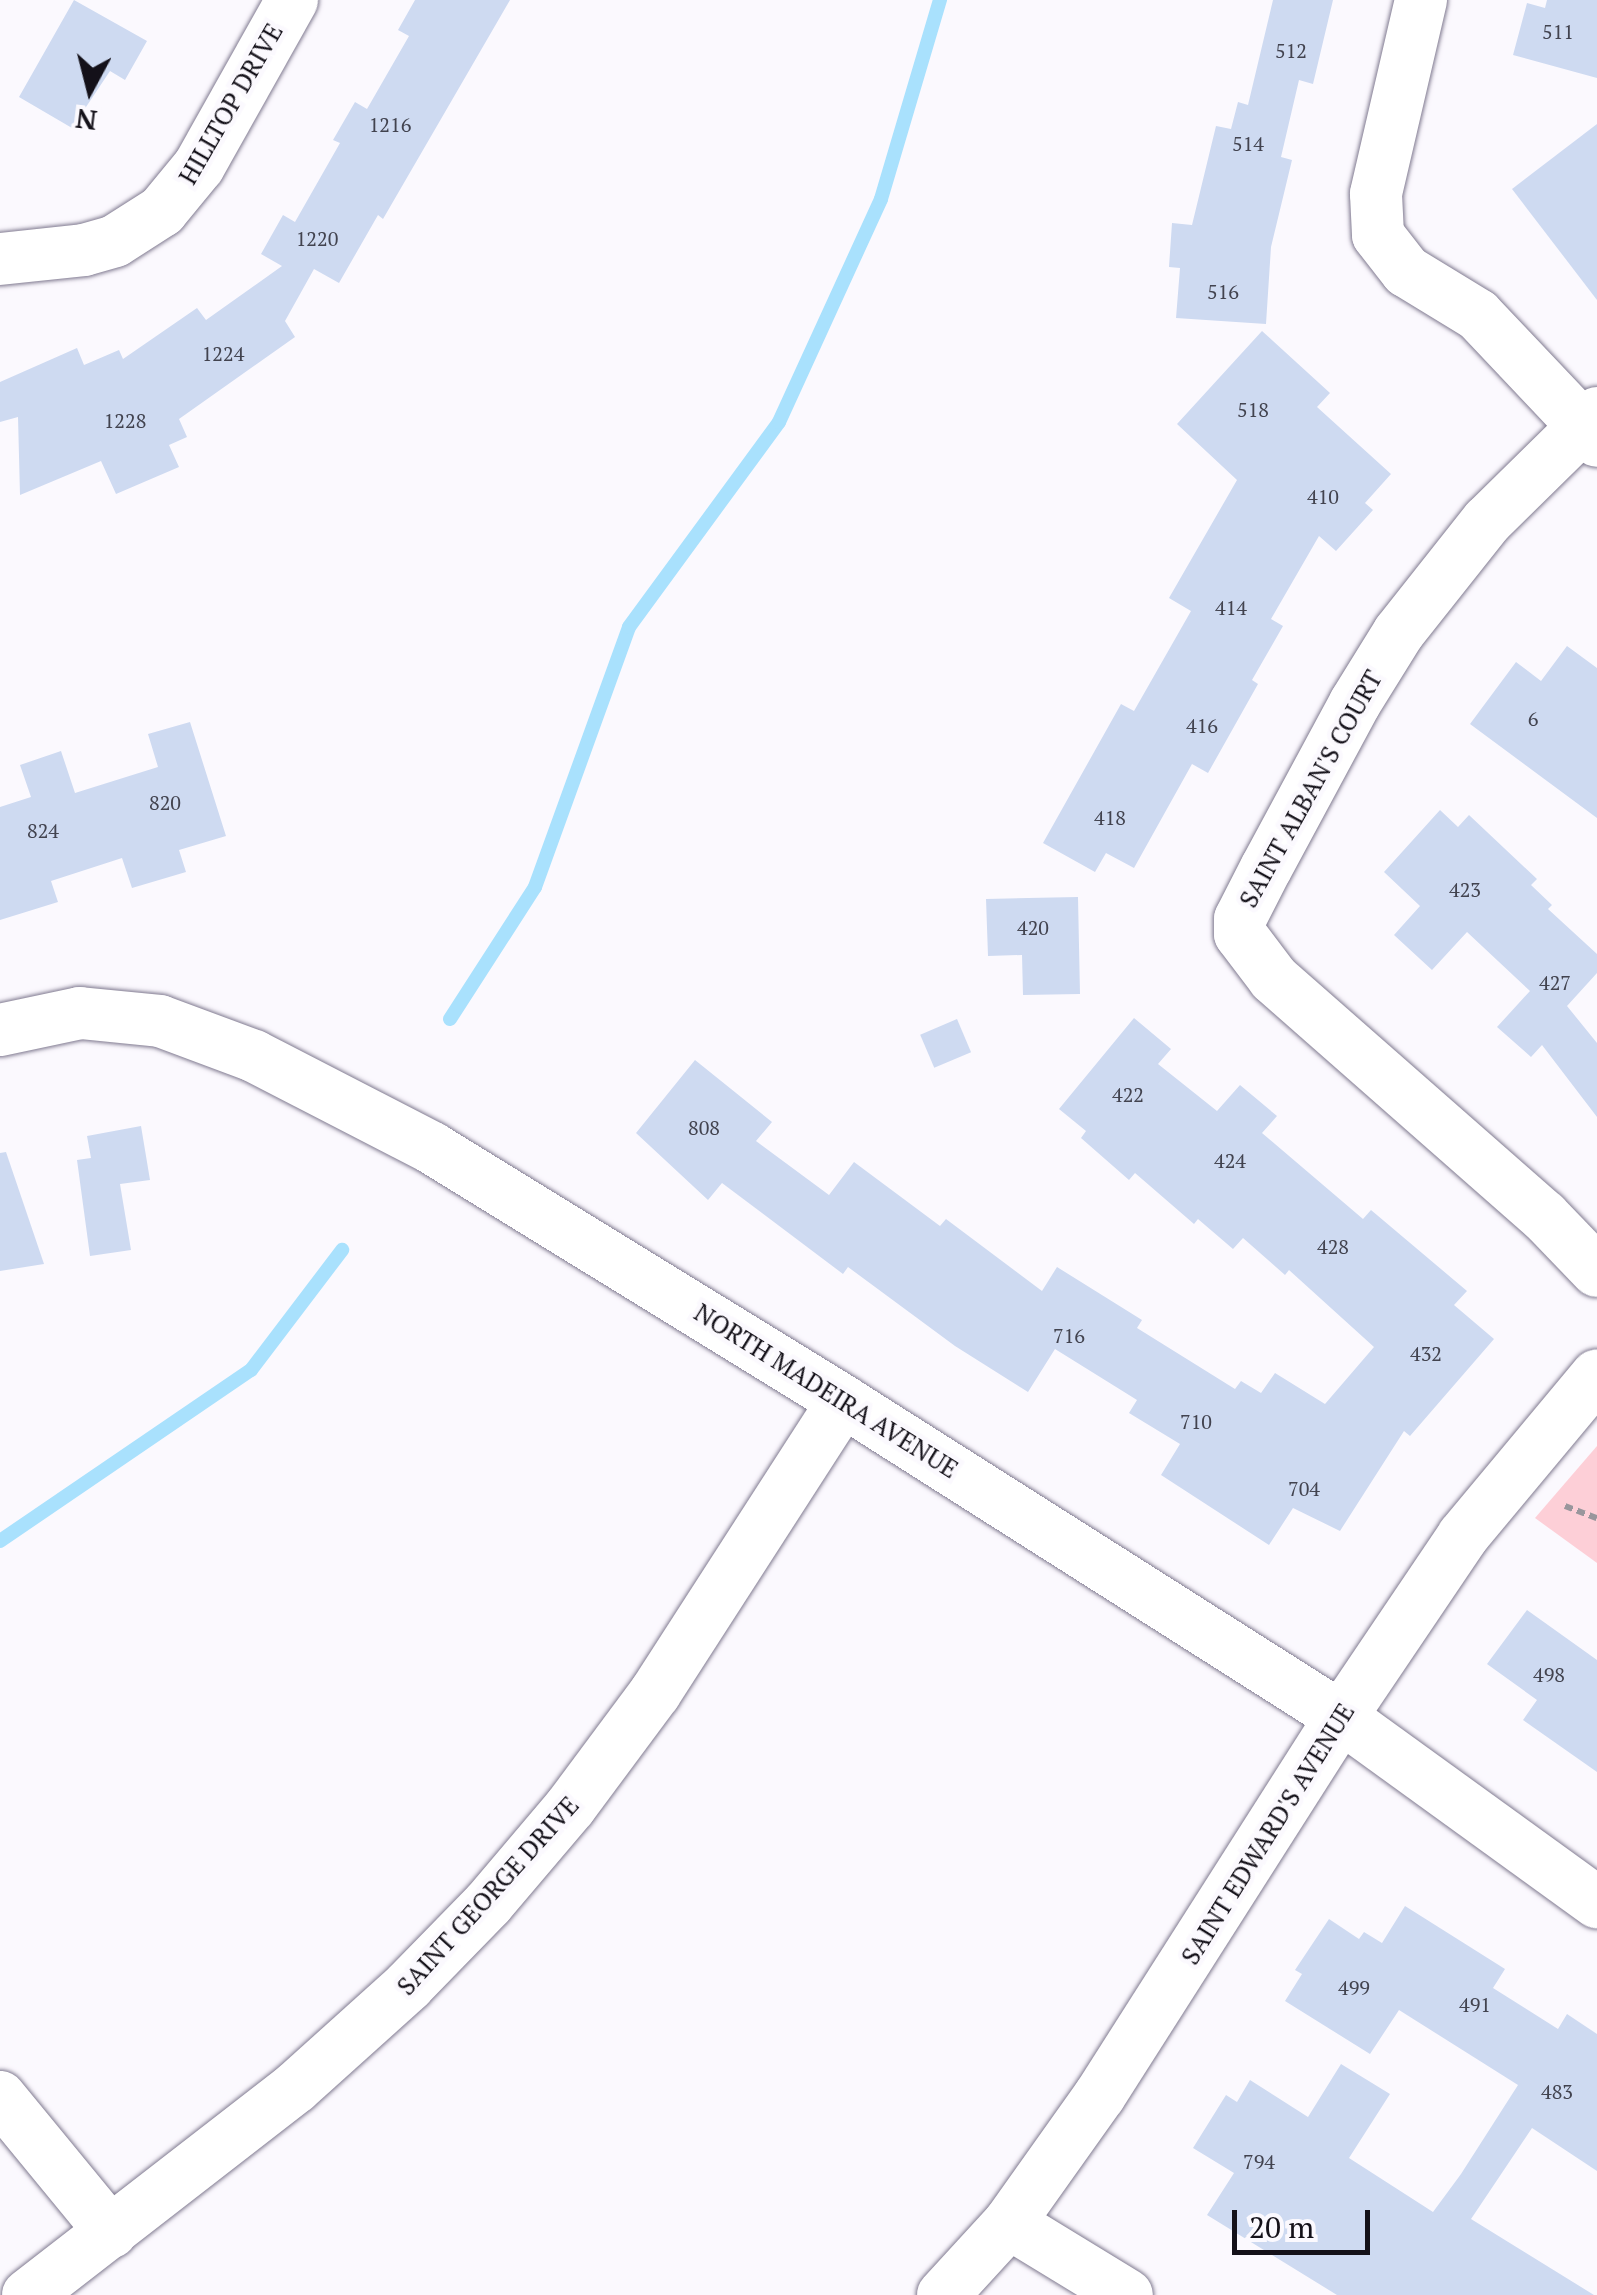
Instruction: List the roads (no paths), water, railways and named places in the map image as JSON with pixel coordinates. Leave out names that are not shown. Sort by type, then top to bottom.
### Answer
[{"type":"street","name":"HILLTOP DRIVE","points":[[0,259],[84,250],[116,241],[162,210],[199,166],[292,0]]},
{"type":"street","points":[[1421,0],[1376,194],[1378,235],[1406,271],[1478,315],[1592,426]]},
{"type":"street","name":"SAINT ALBAN'S COURT","points":[[1592,426],[1487,521],[1399,632],[1354,703],[1266,868],[1240,919],[1240,934],[1274,979],[1530,1204],[1597,1270]]},
{"type":"street","name":"NORTH MADEIRA AVENUE","points":[[0,1030],[45,1017],[120,1014],[160,1021],[220,1041],[445,1156],[843,1401],[1341,1717],[1597,1902]]},
{"type":"street","name":"SAINT EDWARD'S AVENUE","points":[[943,2295],[1008,2223],[1150,2021],[1341,1717],[1463,1536],[1525,1456],[1597,1375]]},
{"type":"street","name":"SAINT GEORGE DRIVE","points":[[28,2295],[336,2053],[488,1904],[571,1806],[656,1693],[843,1401]]},
{"type":"street","points":[[0,2097],[111,2232]]},
{"type":"street","points":[[1008,2223],[1127,2295]]},
{"type":"waterway","points":[[450,1019],[535,887],[629,627],[779,422],[881,199],[940,0]]},
{"type":"waterway","points":[[0,1541],[251,1370],[342,1250]]}]
